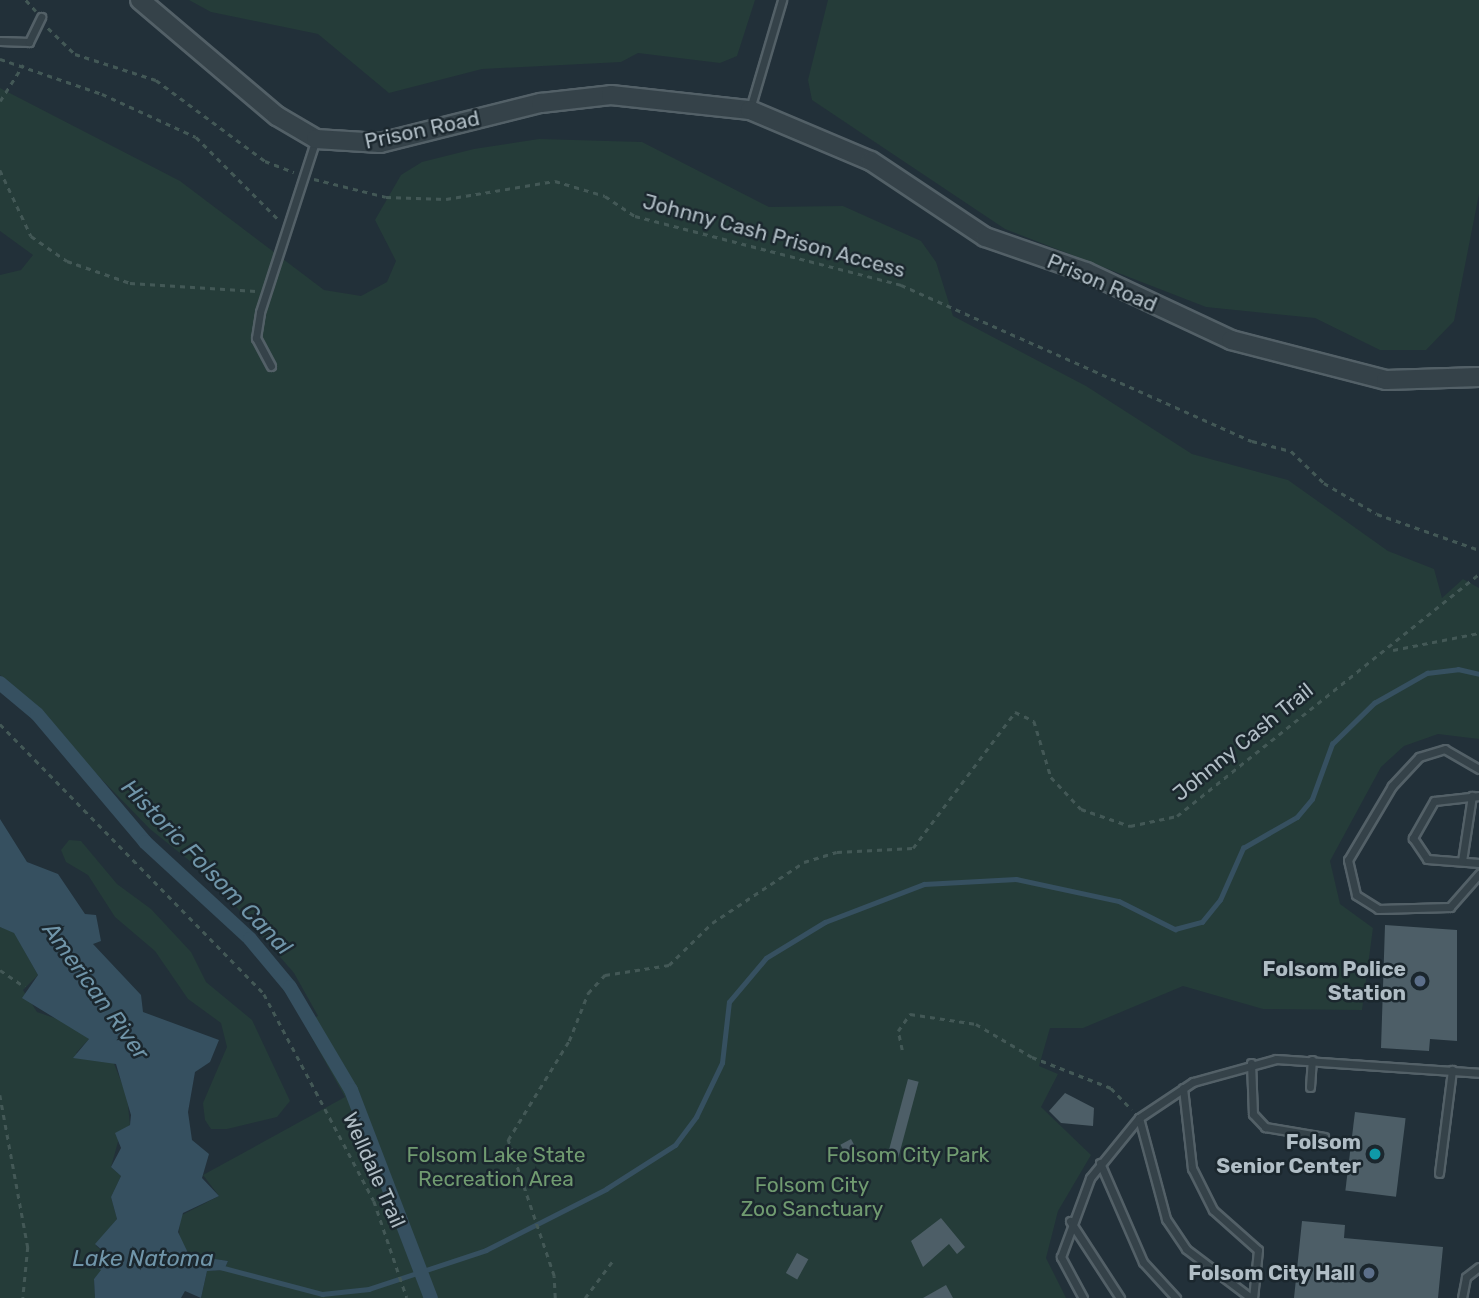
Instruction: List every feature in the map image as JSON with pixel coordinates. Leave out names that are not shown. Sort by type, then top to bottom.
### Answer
[{"type":"street","name":"Prison Road","points":[[141,0],[277,116],[316,139],[380,143],[541,103],[611,95],[750,110],[871,161],[985,237],[1086,272],[1231,340],[1360,377],[1479,377]]},
{"type":"lane","points":[[750,110],[782,0]]},
{"type":"lane","points":[[0,41],[29,43],[41,17]]},
{"type":"lane","points":[[271,366],[256,338],[266,292],[316,139]]},
{"type":"lane","points":[[1479,769],[1446,749],[1419,757],[1392,786],[1348,860],[1356,895],[1378,909],[1450,907],[1479,874]]},
{"type":"lane","points":[[1462,862],[1476,796],[1434,802],[1413,838],[1427,859],[1462,862],[1479,863]]},
{"type":"lane","points":[[1310,1087],[1312,1060]]},
{"type":"lane","points":[[1083,1298],[1061,1257],[1070,1221],[1100,1163],[1139,1118],[1183,1088],[1251,1063],[1312,1060],[1479,1073]]},
{"type":"lane","points":[[1251,1063],[1254,1114],[1265,1127],[1324,1137]]},
{"type":"lane","points":[[1439,1173],[1452,1070]]},
{"type":"lane","points":[[1139,1118],[1166,1219],[1186,1249],[1252,1298],[1258,1250],[1213,1210],[1192,1168],[1183,1088]]},
{"type":"lane","points":[[1100,1163],[1125,1231],[1176,1298]]},
{"type":"lane","points":[[1070,1221],[1120,1298]]},
{"type":"lane","points":[[1462,1298],[1466,1277],[1479,1268]]},
{"type":"path","name":"Johnny Cash Prison Access","points":[[26,0],[75,54],[156,80],[265,161],[304,176],[386,197],[446,200],[555,181],[605,196],[635,216],[901,285],[1252,441],[1291,451],[1324,483],[1377,514],[1479,550]]},
{"type":"path","points":[[0,59],[23,65],[196,137],[287,229]]},
{"type":"path","points":[[0,101],[23,65]]},
{"type":"path","points":[[0,170],[31,236],[67,261],[130,283],[266,292]]},
{"type":"path","name":"Johnny Cash Trail","points":[[555,1298],[552,1271],[509,1149],[514,1123],[605,975],[668,965],[721,916],[804,862],[837,852],[913,848],[970,779],[1007,716],[1015,712],[1034,721],[1051,777],[1081,809],[1117,825],[1155,824],[1199,802],[1316,701],[1391,650],[1479,574]]},
{"type":"path","points":[[1391,650],[1479,633]]},
{"type":"path","name":"Welldale Trail","points":[[0,724],[249,975],[328,1106],[390,1247],[407,1298]]},
{"type":"path","points":[[0,970],[25,987]]},
{"type":"path","points":[[902,1050],[898,1031],[910,1014],[976,1024],[1032,1057],[1111,1088],[1139,1118]]},
{"type":"path","points":[[0,1095],[28,1247],[23,1298]]},
{"type":"path","points":[[585,1298],[614,1259]]},
{"type":"green space","points":[[189,0],[755,0],[737,56],[720,63],[638,53],[621,62],[482,69],[389,93],[318,34],[211,12]]},
{"type":"green space","points":[[828,0],[1479,0],[1479,194],[1454,321],[1426,350],[1380,350],[1315,318],[1206,307],[1005,229],[812,100],[808,80]]},
{"type":"green space","points":[[0,88],[180,181],[324,290],[361,296],[387,282],[396,261],[375,220],[401,175],[422,162],[474,149],[539,139],[642,142],[769,207],[843,206],[921,241],[936,262],[953,316],[1086,386],[1192,454],[1288,480],[1388,551],[1434,569],[1442,598],[1463,579],[1479,588],[1479,739],[1438,734],[1404,746],[1381,767],[1330,861],[1340,904],[1373,928],[1362,1010],[1263,1009],[1183,986],[1083,1028],[1050,1028],[1039,1066],[1058,1074],[1041,1107],[1091,1155],[1058,1211],[1046,1258],[1066,1298],[201,1298],[207,1271],[224,1270],[228,1261],[189,1255],[179,1239],[180,1216],[219,1196],[203,1175],[345,1097],[307,1029],[307,1021],[318,1016],[294,973],[211,878],[150,829],[0,675],[0,275],[21,270],[33,255],[0,231]]},
{"type":"green space","points":[[69,840],[81,841],[117,884],[151,909],[191,952],[206,982],[252,1020],[290,1101],[277,1117],[227,1129],[211,1129],[205,1120],[203,1103],[227,1047],[221,1023],[188,999],[155,951],[115,917],[88,875],[66,862],[61,850]]},
{"type":"green space","points":[[0,927],[14,932],[38,975],[23,990],[37,1012],[72,1024],[89,1039],[76,1053],[113,1061],[127,1096],[130,1125],[121,1131],[111,1167],[121,1176],[111,1197],[117,1219],[96,1246],[104,1252],[94,1263],[102,1270],[94,1279],[95,1298],[0,1298]]},
{"type":"water","name":"Lake Natoma","points":[[0,819],[27,862],[58,874],[85,914],[96,915],[101,941],[93,944],[141,995],[143,1012],[219,1040],[210,1062],[195,1072],[188,1112],[192,1140],[209,1154],[202,1178],[219,1196],[183,1213],[178,1232],[189,1255],[228,1261],[224,1270],[207,1271],[201,1298],[185,1291],[181,1298],[95,1298],[94,1279],[101,1270],[93,1266],[104,1252],[95,1244],[117,1219],[111,1197],[121,1176],[111,1167],[121,1148],[115,1133],[130,1125],[131,1115],[116,1064],[73,1058],[89,1039],[22,998],[38,975],[14,933],[0,927]]},
{"type":"building","name":"Folsom Police Station","points":[[1385,925],[1457,930],[1457,1041],[1430,1039],[1429,1051],[1381,1048]]},
{"type":"building","points":[[908,1079],[919,1082],[898,1160],[887,1157]]},
{"type":"building","points":[[1065,1093],[1094,1108],[1093,1126],[1061,1123],[1049,1111]]},
{"type":"building","name":"Folsom Senior Center","points":[[1355,1112],[1406,1118],[1396,1197],[1345,1190]]},
{"type":"building","points":[[851,1139],[860,1156],[849,1161],[840,1145]]},
{"type":"building","points":[[941,1218],[965,1247],[957,1254],[949,1244],[923,1267],[911,1241]]},
{"type":"building","name":"Folsom City Hall","points":[[1302,1221],[1345,1225],[1344,1238],[1443,1247],[1438,1298],[1294,1298]]},
{"type":"building","points":[[797,1253],[808,1259],[797,1279],[786,1273]]},
{"type":"building","points":[[946,1285],[953,1298],[923,1298]]},
{"type":"waterway","points":[[220,1267],[322,1294],[369,1289],[486,1250],[606,1189],[675,1145],[696,1117],[722,1063],[729,1002],[766,958],[825,922],[924,884],[1016,879],[1119,901],[1175,929],[1202,922],[1220,900],[1243,848],[1297,817],[1312,799],[1332,744],[1374,703],[1427,673],[1458,669],[1479,674]]},
{"type":"waterway","name":"Historic Folsom Canal","points":[[0,683],[37,714],[145,842],[250,939],[290,987],[351,1090],[431,1298]]},
{"type":"place","name":"Folsom Police Station","points":[[1420,981]]},
{"type":"place","name":"Folsom Senior Center","points":[[1375,1154]]},
{"type":"place","name":"Folsom City Hall","points":[[1369,1273]]},
{"type":"water label","name":"American River","points":[[96,991]]},
{"type":"park label","name":"Folsom City Park","points":[[908,1155]]},
{"type":"park label","name":"Folsom Lake State Recreation Area","points":[[496,1167]]},
{"type":"park label","name":"Folsom City Zoo Sanctuary","points":[[812,1197]]}]
